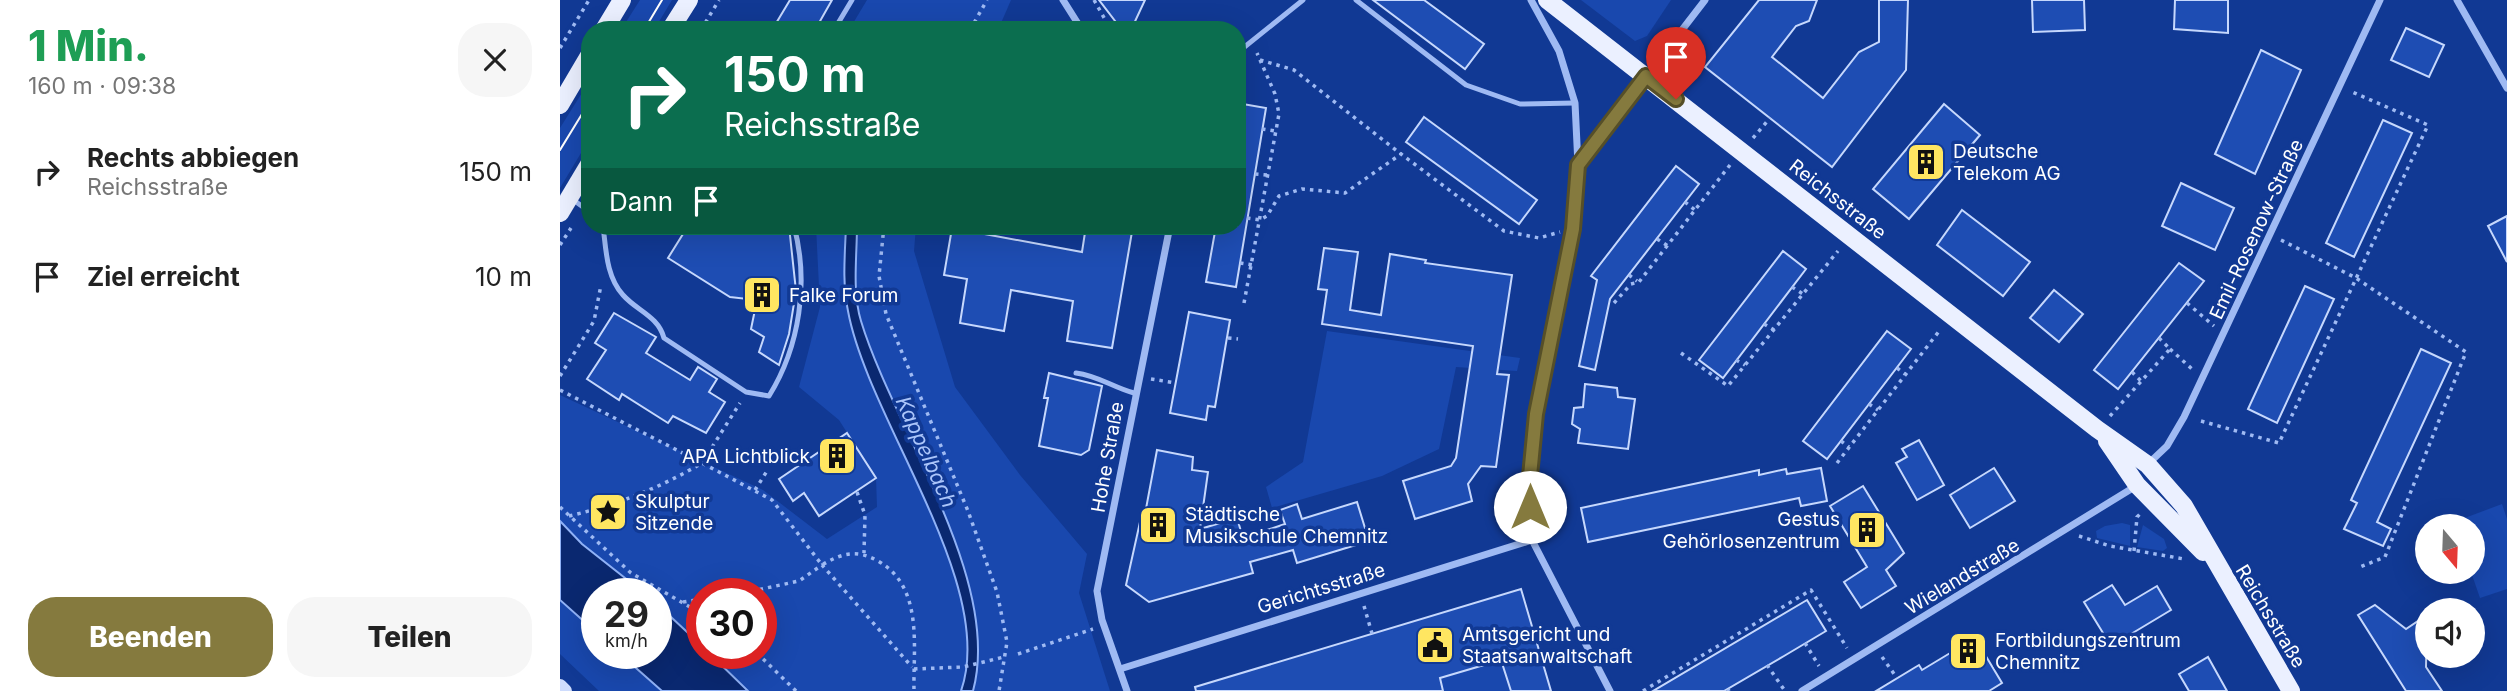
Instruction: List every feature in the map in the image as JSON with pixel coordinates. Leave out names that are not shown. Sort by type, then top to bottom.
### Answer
[{"type":"main road","points":[[609,21],[622,0]]},
{"type":"main road","points":[[676,21],[689,0]]},
{"type":"main road","name":"Reichsstraße","points":[[1547,0],[2099,431],[2148,465],[2183,506],[2291,691]]},
{"type":"main road","points":[[560,105],[581,69]]},
{"type":"main road","points":[[565,205],[581,178]]},
{"type":"main road","name":"Reichsstraße","points":[[2099,431],[2137,485],[2172,524],[2214,562]]},
{"type":"main road","points":[[560,686],[565,691]]},
{"type":"street","points":[[1063,0],[1076,21]]},
{"type":"street","points":[[1531,0],[1559,51],[1575,103],[1578,165],[1573,229],[1536,414],[1530,476],[1532,540],[1610,691]]},
{"type":"street","points":[[1578,165],[1705,0]]},
{"type":"street","name":"Emil-Rosenow-Straße","points":[[2148,465],[2166,446],[2203,378],[2341,87],[2379,0]]},
{"type":"street","points":[[2457,0],[2507,88]]},
{"type":"street","name":"Hohe Straße","points":[[1127,691],[1104,625],[1097,591],[1134,393],[1168,235]]},
{"type":"street","name":"Wielandstraße","points":[[1802,691],[2137,485]]},
{"type":"street","name":"Gerichtsstraße","points":[[1120,669],[1532,540]]},
{"type":"lane","points":[[839,21],[852,0]]},
{"type":"lane","points":[[1246,46],[1303,0]]},
{"type":"lane","points":[[1356,0],[1466,85],[1520,104],[1575,103]]},
{"type":"lane","points":[[604,235],[610,273],[622,294],[660,325],[664,338],[746,392],[769,396],[792,348],[802,279],[795,235]]},
{"type":"lane","points":[[1076,373],[1098,376],[1114,387],[1134,393]]},
{"type":"path","points":[[560,48],[589,0]]},
{"type":"path","points":[[706,21],[719,0]]},
{"type":"path","points":[[975,21],[987,0]]},
{"type":"path","points":[[1094,0],[1106,21]]},
{"type":"path","points":[[1244,303],[1279,114],[1275,94],[1260,60],[1294,70],[1504,231],[1539,238],[1573,229]]},
{"type":"path","points":[[2202,421],[2278,443],[2428,125],[2341,87]]},
{"type":"path","points":[[1614,303],[1631,284],[1639,282],[1770,118]]},
{"type":"path","points":[[1262,129],[1276,131]]},
{"type":"path","points":[[1247,218],[1260,220],[1267,216],[1279,196],[1302,189],[1345,193],[1401,153]]},
{"type":"path","points":[[1255,174],[1267,176]]},
{"type":"path","points":[[1685,202],[1695,209]]},
{"type":"path","points":[[560,245],[569,231]]},
{"type":"path","points":[[883,235],[879,276],[886,314],[968,511],[997,593],[1007,642],[999,691]]},
{"type":"path","points":[[2271,235],[2356,278],[2466,352],[2385,557],[2360,567]]},
{"type":"path","points":[[1681,353],[1728,386],[1850,236]]},
{"type":"path","points":[[1657,239],[1668,246]]},
{"type":"path","points":[[1240,263],[1253,265]]},
{"type":"path","points":[[1629,275],[1639,282]]},
{"type":"path","points":[[1792,287],[1803,294]]},
{"type":"path","points":[[560,376],[594,321],[600,288]]},
{"type":"path","points":[[2187,303],[2223,335]]},
{"type":"path","points":[[1837,463],[1952,315]]},
{"type":"path","points":[[1765,324],[1774,330]]},
{"type":"path","points":[[1228,338],[1238,340]]},
{"type":"path","points":[[2159,338],[2203,378]]},
{"type":"path","points":[[2099,431],[2171,349]]},
{"type":"path","points":[[1737,360],[1745,365]]},
{"type":"path","points":[[1897,368],[1905,374]]},
{"type":"path","points":[[2132,372],[2142,382]]},
{"type":"path","points":[[1138,376],[1176,383]]},
{"type":"path","points":[[560,390],[772,500],[822,565],[914,669]]},
{"type":"path","points":[[569,516],[607,507],[670,482],[702,463],[746,392]]},
{"type":"path","points":[[1869,404],[1878,410]]},
{"type":"path","points":[[1841,441],[1849,447]]},
{"type":"path","points":[[755,490],[767,471]]},
{"type":"path","points":[[857,492],[865,515],[864,554]]},
{"type":"path","points":[[560,507],[631,573],[686,604]]},
{"type":"path","points":[[2134,551],[2137,517],[2146,509]]},
{"type":"path","points":[[2065,531],[2134,551],[2214,562]]},
{"type":"path","points":[[777,585],[799,580],[840,554],[864,554],[887,566],[905,588],[914,616],[914,691]]},
{"type":"path","points":[[1643,691],[1811,590],[1854,659]]},
{"type":"path","points":[[1360,593],[1373,638]]},
{"type":"path","points":[[682,602],[686,601]]},
{"type":"path","points":[[1018,654],[1104,625]]},
{"type":"path","points":[[1805,643],[1826,676]]},
{"type":"path","points":[[1875,646],[1897,678]]},
{"type":"path","points":[[914,669],[963,667],[1004,657]]},
{"type":"path","points":[[1767,665],[1785,691]]},
{"type":"path","points":[[773,669],[796,691]]},
{"type":"shaded area","points":[[640,0],[672,0],[659,21],[627,21]]},
{"type":"shaded area","points":[[867,0],[1011,0],[1002,21],[854,21]]},
{"type":"shaded area","points":[[1581,0],[1671,0],[1647,36],[1635,41]]},
{"type":"shaded area","points":[[581,94],[581,153],[560,188],[560,128]]},
{"type":"shaded area","points":[[816,235],[915,235],[914,251],[955,387],[1020,475],[1087,554],[1079,593],[1110,691],[748,691],[725,669],[777,669],[777,578],[686,578],[686,631],[672,618],[672,578],[625,578],[582,544],[560,521],[560,395],[763,490],[827,539],[877,507],[876,478],[839,420],[799,387],[820,307]]},
{"type":"shaded area","points":[[846,235],[857,235],[856,286],[861,321],[876,363],[940,504],[959,553],[973,601],[978,648],[973,691],[961,691],[968,649],[962,602],[947,553],[860,354],[848,311],[844,279]]},
{"type":"shaded area","points":[[1327,331],[1520,358],[1517,371],[1456,367],[1439,449],[1382,476],[1272,508],[1266,487],[1303,462]]},
{"type":"shaded area","points":[[2502,504],[2507,519],[2507,589],[2480,598],[2475,584],[2485,584],[2485,514],[2475,514]]},
{"type":"shaded area","points":[[560,521],[582,544],[625,578],[581,578],[581,619],[560,600]]},
{"type":"shaded area","points":[[2122,523],[2130,525],[2130,546],[2097,538],[2096,531],[2105,526]]},
{"type":"shaded area","points":[[2143,525],[2164,539],[2167,548],[2163,551],[2137,547]]},
{"type":"shaded area","points":[[560,600],[581,619],[581,669],[637,669],[661,691],[599,691],[560,654]]},
{"type":"shaded area","points":[[672,618],[686,631],[686,669],[725,669],[748,691],[662,691],[637,669],[672,669]]},
{"type":"shaded area","points":[[1501,660],[1511,691],[1443,691],[1440,678]]},
{"type":"building","points":[[790,0],[832,0],[820,21],[777,21]]},
{"type":"building","points":[[1099,0],[1145,0],[1135,21],[1115,21]]},
{"type":"building","points":[[1373,0],[1424,0],[1484,44],[1465,69]]},
{"type":"building","points":[[1759,0],[1817,0],[1809,21],[1796,26],[1772,57],[1823,98],[1859,52],[1879,42],[1879,0],[1908,0],[1906,70],[1832,167],[1705,67]]},
{"type":"building","points":[[2032,0],[2084,0],[2085,30],[2033,32]]},
{"type":"building","points":[[2175,0],[2228,0],[2228,33],[2174,29]]},
{"type":"building","points":[[2406,28],[2444,45],[2429,77],[2391,60]]},
{"type":"building","points":[[2261,50],[2301,70],[2255,174],[2215,154]]},
{"type":"building","name":"Deutsche Telekom AG","points":[[1944,104],[1980,135],[1909,219],[1873,189]]},
{"type":"building","points":[[1246,105],[1266,108],[1246,227]]},
{"type":"building","points":[[1424,117],[1537,200],[1519,224],[1406,142]]},
{"type":"building","points":[[2383,120],[2412,133],[2354,257],[2326,243]]},
{"type":"building","points":[[1676,166],[1699,184],[1610,299],[1595,370],[1579,366],[1597,280],[1591,276]]},
{"type":"building","points":[[2181,183],[2234,208],[2215,250],[2162,226]]},
{"type":"building","points":[[1962,210],[2030,262],[2003,296],[1937,245]]},
{"type":"building","points":[[2507,216],[2507,262],[2488,226]]},
{"type":"building","name":"Falke Forum","points":[[682,235],[790,235],[796,291],[789,334],[779,365],[759,352],[764,337],[751,329],[757,300],[730,297],[668,258]]},
{"type":"building","points":[[951,235],[990,235],[1082,252],[1085,235],[1131,235],[1112,348],[1067,341],[1073,301],[1011,290],[1004,331],[960,323],[967,279],[944,275]]},
{"type":"building","points":[[1214,235],[1245,235],[1236,287],[1206,282]]},
{"type":"building","points":[[1324,248],[1358,252],[1350,310],[1381,315],[1390,254],[1426,260],[1425,263],[1512,275],[1497,374],[1509,375],[1496,467],[1481,466],[1468,484],[1472,501],[1415,519],[1403,481],[1451,466],[1456,458],[1473,346],[1322,324],[1327,290],[1318,289]]},
{"type":"building","points":[[1783,251],[1806,269],[1723,378],[1699,360]]},
{"type":"building","points":[[2179,263],[2204,281],[2118,389],[2094,370]]},
{"type":"building","points":[[2305,286],[2334,299],[2277,423],[2248,409]]},
{"type":"building","points":[[2054,290],[2083,314],[2059,342],[2030,318]]},
{"type":"building","points":[[1189,312],[1230,320],[1215,407],[1208,406],[1206,420],[1170,413]]},
{"type":"building","points":[[614,313],[656,337],[646,353],[690,380],[698,367],[717,379],[709,392],[725,402],[706,433],[673,416],[668,423],[622,394],[619,400],[587,379],[606,350],[595,343]]},
{"type":"building","points":[[1887,331],[1911,349],[1827,459],[1803,441]]},
{"type":"building","points":[[2421,349],[2451,363],[2377,522],[2391,529],[2383,546],[2344,529],[2357,503],[2351,500]]},
{"type":"building","points":[[1049,373],[1102,386],[1089,450],[1081,455],[1039,446],[1048,398],[1044,398]]},
{"type":"building","points":[[1585,384],[1617,388],[1618,397],[1635,399],[1628,449],[1578,443],[1580,429],[1572,424],[1574,408],[1583,407]]},
{"type":"building","name":"APA Lichtblick","points":[[847,433],[876,478],[819,516],[804,493],[793,501],[779,479]]},
{"type":"building","points":[[1919,440],[1944,485],[1917,500],[1896,463],[1907,457],[1902,449]]},
{"type":"building","name":"Städtische Musikschule Chemnitz","points":[[1157,450],[1193,457],[1192,470],[1208,472],[1200,529],[1237,518],[1243,538],[1285,524],[1280,510],[1297,504],[1302,519],[1357,502],[1369,541],[1297,563],[1293,550],[1250,562],[1253,573],[1149,602],[1126,585],[1142,513],[1145,514]]},
{"type":"building","points":[[1821,468],[1827,501],[1801,506],[1799,498],[1588,542],[1581,508],[1759,470],[1759,475],[1786,469],[1787,474]]},
{"type":"building","points":[[1994,468],[2015,501],[1970,528],[1950,495]]},
{"type":"building","name":"Gestus Gehörlosenzentrum","points":[[1863,486],[1904,553],[1886,570],[1896,586],[1861,608],[1844,582],[1867,567],[1830,506]]},
{"type":"building","points":[[2112,585],[2125,605],[2157,586],[2171,610],[2111,646],[2084,602]]},
{"type":"building","name":"Amtsgericht und Staatsanwaltschaft","points":[[1521,589],[1551,691],[1511,691],[1501,660],[1440,678],[1443,691],[1196,691],[1195,687]]},
{"type":"building","points":[[1807,600],[1826,631],[1784,656],[1724,691],[1653,691]]},
{"type":"building","points":[[2375,605],[2406,629],[2415,623],[2415,668],[2427,668],[2442,691],[2406,691],[2358,615]]},
{"type":"building","name":"Fortbildungszentrum Chemnitz","points":[[1975,638],[2002,683],[1989,691],[1876,691],[1919,665],[1922,670]]},
{"type":"building","points":[[2208,657],[2227,691],[2189,691],[2179,674]]},
{"type":"tram line","points":[[649,21],[662,0]]},
{"type":"tram line","points":[[560,150],[581,116]]},
{"type":"place","name":"Deutsche Telekom AG","points":[[1926,162]]},
{"type":"place","name":"Falke Forum","points":[[762,295]]},
{"type":"place","name":"APA Lichtblick","points":[[837,456]]},
{"type":"place","name":"Skulptur Sitzende","points":[[608,512]]},
{"type":"place","name":"Städtische Musikschule Chemnitz","points":[[1158,525]]},
{"type":"place","name":"Gestus Gehörlosenzentrum","points":[[1867,530]]},
{"type":"place","name":"Amtsgericht und Staatsanwaltschaft","points":[[1435,645]]},
{"type":"place","name":"Fortbildungszentrum Chemnitz","points":[[1968,651]]},
{"type":"route","points":[[1530,507],[1536,414],[1573,229],[1578,165],[1646,76],[1676,99]]},
{"type":"water label","name":"Kappelbach","points":[[926,452]]}]
